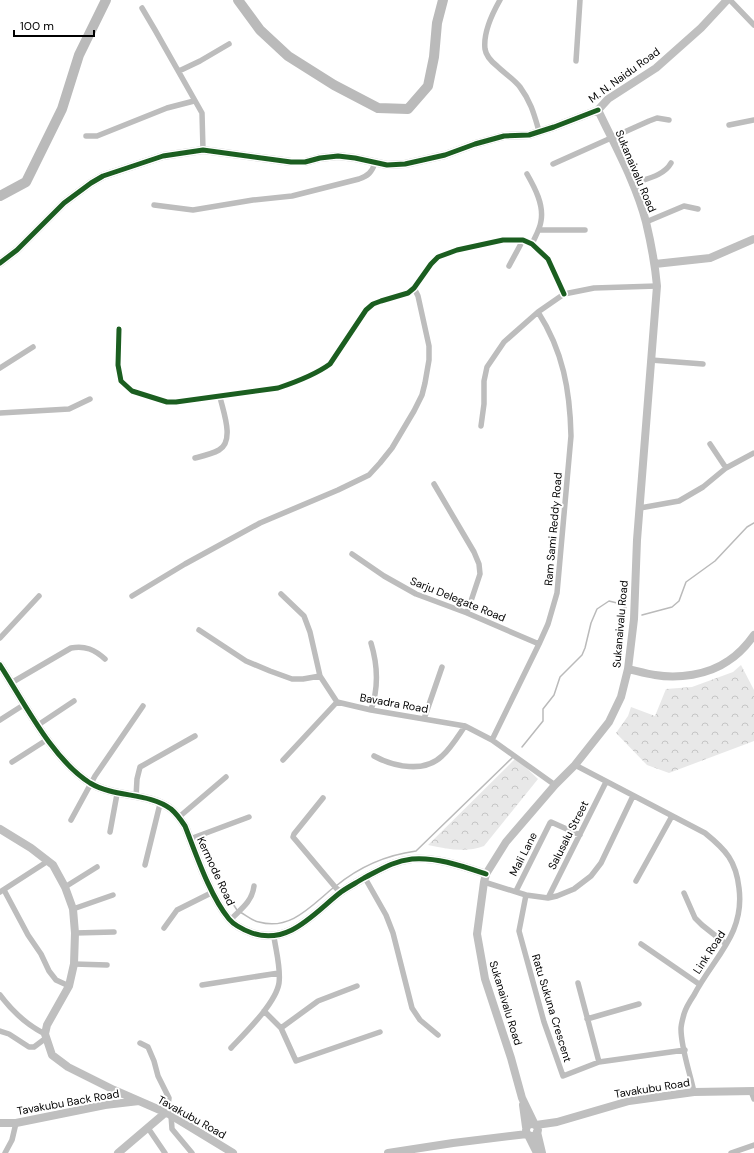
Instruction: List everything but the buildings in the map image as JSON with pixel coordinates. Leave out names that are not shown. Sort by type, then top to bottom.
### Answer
[{"type":"main road","name":"M. N. Naidu Road","points":[[0,262],[17,250],[64,203],[91,183],[103,176],[163,156],[203,150],[291,162],[305,162],[320,158],[338,156],[387,165],[405,164],[445,155],[475,144],[504,136],[529,134],[554,127],[598,110],[608,99],[656,68],[701,28],[728,0]]},
{"type":"main road","name":"Sukanaivalu Road","points":[[537,1153],[527,1131],[522,1098],[511,1058],[485,979],[477,934],[485,878],[506,842],[555,785],[575,765],[609,722],[621,697],[628,669],[634,619],[637,540],[657,286],[655,264],[646,222],[632,184],[598,110]]},
{"type":"main road","points":[[655,264],[710,258],[754,239]]},
{"type":"main road","points":[[628,669],[655,675],[684,676],[713,669],[728,661],[744,648],[754,635]]},
{"type":"main road","name":"Kermode Road","points":[[0,665],[38,725],[64,761],[91,784],[117,794],[136,797],[160,804],[172,810],[185,826],[212,892],[230,920],[246,931],[254,934],[274,937]]},
{"type":"main road","points":[[0,830],[31,848],[53,865],[65,887],[73,909],[75,933],[74,964],[69,986],[47,1025],[46,1036]]},
{"type":"main road","points":[[274,937],[300,926],[338,890],[393,863],[412,859],[455,864],[485,878]]},
{"type":"main road","name":"Tavakubu Road","points":[[46,1036],[52,1055],[68,1067],[168,1114],[233,1153]]},
{"type":"main road","name":"Tavakubu Road","points":[[527,1131],[534,1136],[536,1129],[630,1100],[694,1092],[753,1094]]},
{"type":"main road","name":"Sukanaivalu Road","points":[[522,1098],[536,1129],[542,1153]]},
{"type":"main road","name":"Tavakubu Back Road","points":[[0,1123],[16,1123],[92,1108],[140,1101]]},
{"type":"main road","points":[[118,1153],[148,1128],[168,1114]]},
{"type":"main road","points":[[388,1153],[527,1131]]},
{"type":"street","points":[[500,0],[491,18],[485,37],[485,50],[493,62],[519,86],[532,107],[539,131]]},
{"type":"street","points":[[576,61],[580,0]]},
{"type":"street","points":[[728,0],[754,25]]},
{"type":"street","points":[[142,8],[202,113],[203,150]]},
{"type":"street","points":[[179,71],[229,44]]},
{"type":"street","points":[[86,136],[97,136],[167,108],[194,101]]},
{"type":"street","points":[[553,164],[657,118],[669,120]]},
{"type":"street","points":[[729,125],[754,120]]},
{"type":"street","points":[[154,205],[193,210],[253,200],[292,196],[363,178],[372,170],[375,163]]},
{"type":"street","points":[[632,184],[660,174],[668,169],[671,163]]},
{"type":"street","points":[[527,174],[536,191],[540,206],[541,220],[532,244]]},
{"type":"street","points":[[646,222],[684,206],[698,209]]},
{"type":"street","points":[[538,230],[585,230]]},
{"type":"street","points":[[118,329],[119,375],[125,386],[132,391],[167,402],[220,397],[278,388],[322,370],[330,364],[366,310],[373,304],[408,293],[414,288],[431,264],[438,257],[445,254],[503,240],[522,240],[532,244],[548,260],[564,294]]},
{"type":"street","points":[[509,266],[522,240]]},
{"type":"street","points":[[481,426],[484,404],[484,381],[487,367],[504,342],[538,312],[564,294],[594,288],[657,286]]},
{"type":"street","points":[[132,596],[185,564],[260,523],[338,490],[369,475],[380,463],[392,448],[414,411],[422,395],[425,383],[429,360],[429,346],[418,296],[414,288]]},
{"type":"street","name":"Ram Sami Reddy Road","points":[[492,740],[548,624],[557,593],[571,429],[569,396],[558,350],[538,312]]},
{"type":"street","points":[[0,368],[33,347]]},
{"type":"street","points":[[651,360],[702,364]]},
{"type":"street","points":[[195,458],[219,451],[227,442],[227,430],[220,397]]},
{"type":"street","points":[[0,413],[69,409],[90,400]]},
{"type":"street","points":[[710,444],[726,468]]},
{"type":"street","points":[[640,508],[679,501],[703,487],[726,468],[754,453]]},
{"type":"street","points":[[434,484],[474,552],[479,564],[480,574],[467,613]]},
{"type":"street","name":"Sarju Delegate Road","points":[[352,554],[384,576],[416,594],[467,613],[539,644]]},
{"type":"street","points":[[281,594],[304,616],[310,632],[320,676],[337,702],[283,760]]},
{"type":"street","points":[[0,638],[39,596]]},
{"type":"street","points":[[199,630],[246,661],[270,671],[292,679],[320,676]]},
{"type":"street","points":[[371,643],[375,654],[378,679],[376,696],[371,710]]},
{"type":"street","points":[[12,683],[71,648],[79,646],[97,651],[105,659]]},
{"type":"street","points":[[424,719],[442,667]]},
{"type":"street","points":[[38,725],[74,701]]},
{"type":"street","name":"Bavadra Road","points":[[337,702],[371,710],[465,726],[492,740],[555,785]]},
{"type":"street","points":[[0,720],[25,704]]},
{"type":"street","points":[[71,820],[95,776],[142,706]]},
{"type":"street","points":[[374,756],[400,766],[430,764],[443,756],[465,726]]},
{"type":"street","points":[[136,797],[137,779],[140,767],[194,736]]},
{"type":"street","points":[[12,762],[48,739]]},
{"type":"street","name":"Link Road","points":[[575,765],[705,833],[722,847],[732,862],[738,877],[741,902],[739,918],[732,935],[700,984],[685,1012],[681,1028],[694,1092]]},
{"type":"street","points":[[179,817],[226,777]]},
{"type":"street","name":"Salusalu Street","points":[[548,898],[606,782]]},
{"type":"street","points":[[110,832],[117,794]]},
{"type":"street","points":[[485,878],[526,895],[548,898],[574,889],[591,876],[601,863],[633,796]]},
{"type":"street","points":[[323,798],[294,834],[294,837],[338,890]]},
{"type":"street","points":[[145,865],[160,804]]},
{"type":"street","points":[[636,881],[672,816]]},
{"type":"street","points":[[190,839],[249,817]]},
{"type":"street","name":"Mali Lane","points":[[516,891],[551,822],[580,835]]},
{"type":"street","points":[[48,861],[2,891],[41,954],[49,971],[56,980],[69,986]]},
{"type":"street","points":[[65,887],[97,867]]},
{"type":"street","points":[[365,878],[386,915],[393,933],[412,1008],[420,1020],[438,1034]]},
{"type":"street","points":[[230,920],[250,900],[253,894],[254,886]]},
{"type":"street","points":[[164,928],[177,910],[212,892]]},
{"type":"street","points":[[684,893],[694,918],[726,944]]},
{"type":"street","points":[[73,909],[113,895]]},
{"type":"street","name":"Ratu Sukuna Crescent","points":[[526,895],[519,932],[544,1022],[563,1076],[599,1062],[685,1050]]},
{"type":"street","points":[[75,933],[114,932]]},
{"type":"street","points":[[231,1048],[264,1011],[279,984],[274,937]]},
{"type":"street","points":[[641,944],[700,984]]},
{"type":"street","points":[[74,964],[107,965]]},
{"type":"street","points":[[202,985],[279,973]]},
{"type":"street","points":[[578,983],[599,1062]]},
{"type":"street","points":[[281,1028],[318,1001],[357,986]]},
{"type":"street","points":[[0,994],[18,1015],[46,1036],[34,1047],[29,1047],[9,1034],[0,1031]]},
{"type":"street","points":[[587,1019],[639,1004]]},
{"type":"street","points":[[264,1011],[281,1028],[296,1061],[380,1032]]},
{"type":"street","points":[[140,1043],[148,1047],[158,1076],[169,1098],[168,1114],[172,1129],[192,1153]]},
{"type":"street","points":[[5,1153],[12,1140],[16,1123]]},
{"type":"street","points":[[148,1128],[165,1153]]},
{"type":"street","points":[[731,1153],[754,1145]]},
{"type":"green space","points":[[741,665],[754,690],[754,741],[669,773],[647,765],[616,733],[628,716],[631,707],[655,716],[666,689],[692,687],[733,672]]},
{"type":"green space","points":[[516,758],[538,779],[484,846],[463,850],[428,845]]},
{"type":"waterway","points":[[0,196],[26,182],[62,109],[79,55],[106,0]]},
{"type":"waterway","points":[[238,0],[260,30],[288,56],[334,85],[378,108],[408,109],[428,86],[434,57],[437,23],[443,0]]},
{"type":"waterway","points":[[642,615],[672,607],[679,601],[686,582],[715,561],[747,527],[754,523]]},
{"type":"waterway","points":[[522,747],[543,721],[543,709],[554,695],[560,677],[582,655],[591,623],[597,609],[609,601],[626,608]]},
{"type":"waterway","points":[[336,886],[354,873],[374,863],[394,855],[416,851],[513,757]]},
{"type":"waterway","points":[[226,888],[231,901],[237,910]]},
{"type":"waterway","points":[[240,912],[256,921],[270,924],[281,923],[290,920],[308,909],[333,888]]},
{"type":"cycle path","points":[[0,263],[17,250],[64,203],[91,183],[103,176],[163,156],[203,150],[291,162],[305,162],[320,158],[338,156],[387,165],[405,164],[445,155],[475,144],[504,136],[529,135],[598,110]]},
{"type":"cycle path","points":[[119,329],[118,365],[121,381],[132,391],[167,402],[176,402],[278,388],[318,372],[330,364],[366,310],[373,304],[408,293],[414,288],[431,264],[438,257],[457,250],[503,240],[523,240],[532,244],[548,259],[564,294]]},
{"type":"cycle path","points":[[0,665],[51,745],[76,773],[100,788],[152,800],[171,809],[175,813],[185,826],[204,874],[222,910],[229,919],[239,927],[249,932],[265,936],[278,935],[290,931],[301,925],[346,888],[387,866],[405,860],[431,859],[459,865],[486,874]]}]
